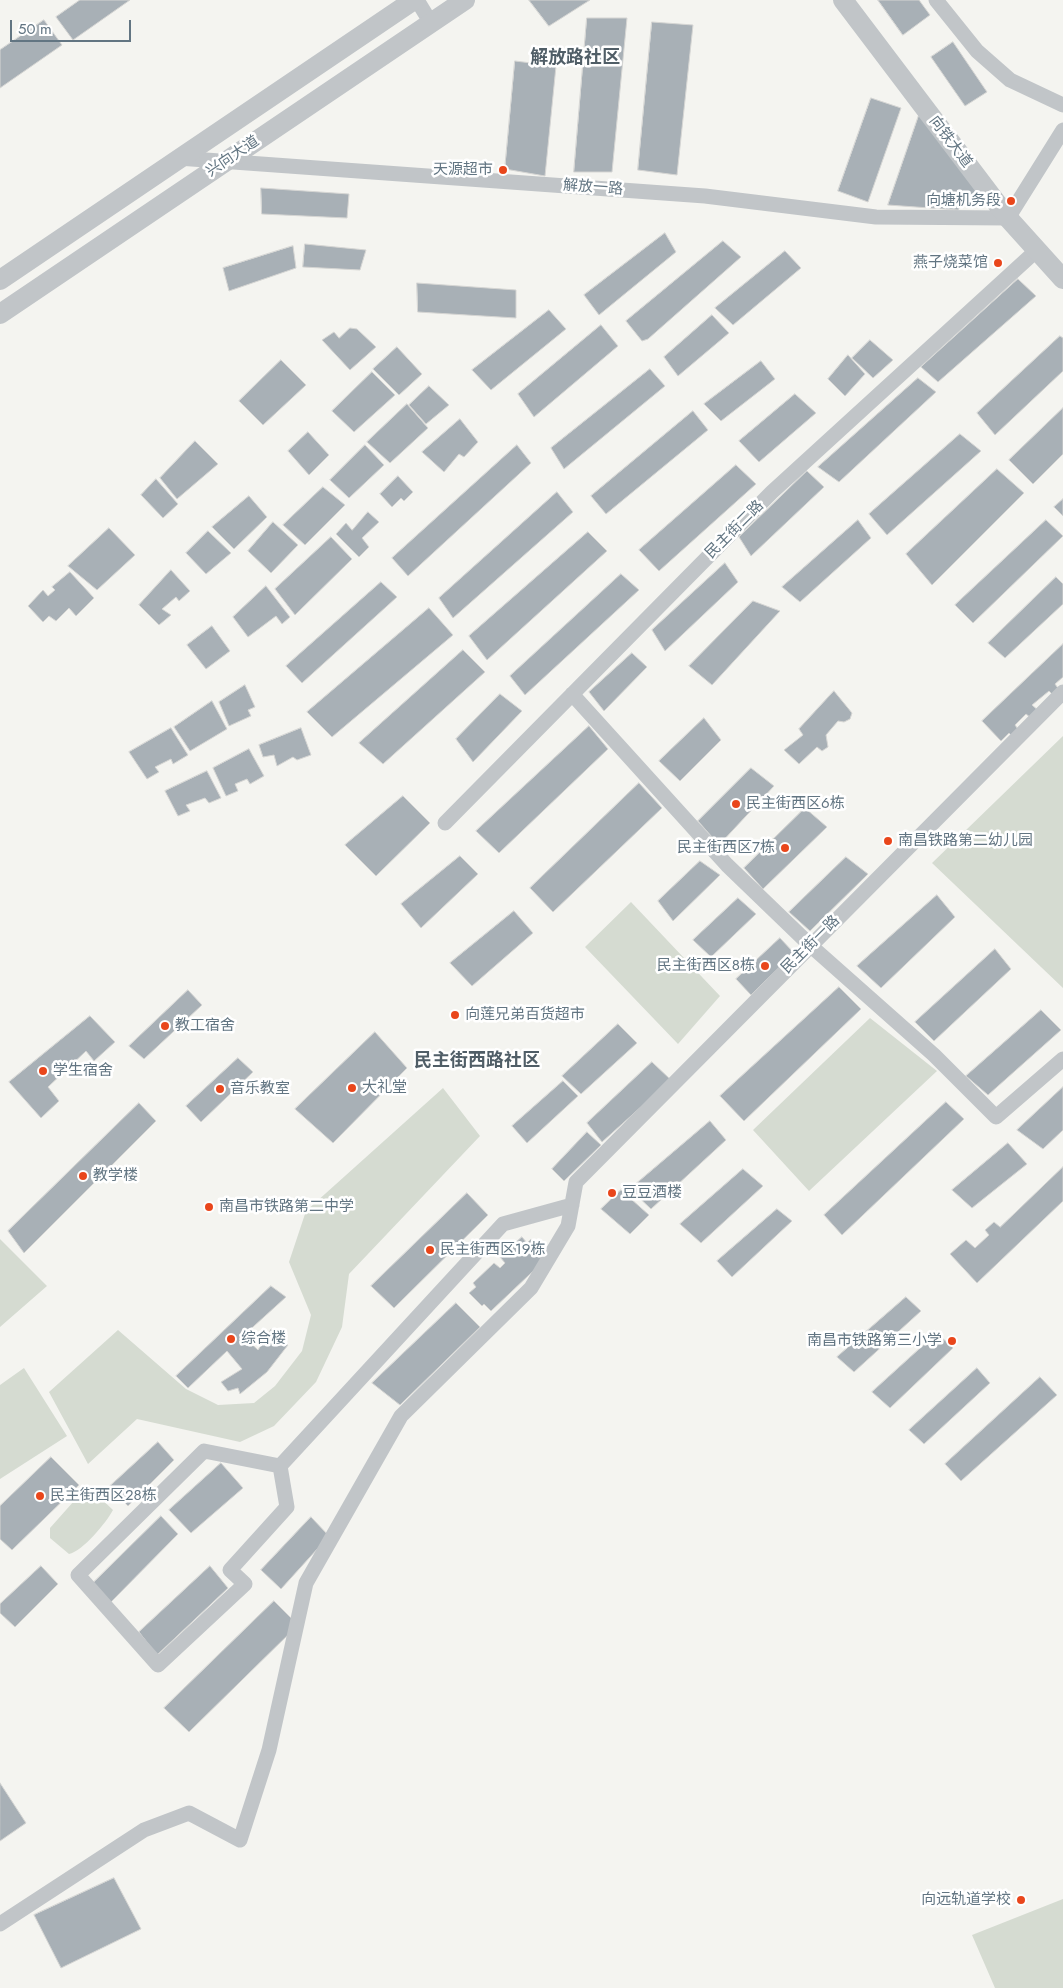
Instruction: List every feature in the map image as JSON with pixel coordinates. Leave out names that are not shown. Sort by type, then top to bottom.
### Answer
[{"type":"street","name":"兴向大道","points":[[0,280],[414,0]]},
{"type":"street","points":[[418,0],[431,23]]},
{"type":"street","name":"兴向大道","points":[[0,314],[465,0]]},
{"type":"street","name":"向铁大道","points":[[843,0],[1008,218],[1063,279]]},
{"type":"street","points":[[936,0],[977,52],[1010,80],[1063,105]]},
{"type":"street","points":[[1008,218],[1063,130]]},
{"type":"street","name":"解放一路","points":[[178,158],[705,196],[876,217],[1008,218]]},
{"type":"street","name":"民主街二路","points":[[445,823],[772,492],[1037,250]]},
{"type":"street","name":"民主街一路","points":[[0,1924],[144,1830],[188,1813],[240,1840],[269,1750],[306,1583],[401,1416],[531,1288],[568,1226],[576,1182],[1063,692]]},
{"type":"street","points":[[572,694],[727,865],[810,946],[934,1055],[996,1117],[1063,1060]]},
{"type":"street","points":[[280,1466],[503,1224],[572,1205]]},
{"type":"street","points":[[204,1451],[280,1466],[287,1507],[230,1570],[245,1584],[158,1665],[78,1575],[204,1451]]},
{"type":"shaded area","points":[[1063,736],[1063,988],[932,863]]},
{"type":"shaded area","points":[[631,902],[720,996],[678,1044],[585,947]]},
{"type":"shaded area","points":[[870,1018],[937,1071],[809,1191],[753,1130]]},
{"type":"shaded area","points":[[443,1088],[480,1136],[349,1274],[342,1327],[316,1382],[274,1426],[240,1442],[137,1419],[88,1464],[49,1392],[118,1330],[186,1389],[218,1405],[254,1403],[275,1386],[302,1351],[311,1315],[289,1262],[306,1211]]},
{"type":"shaded area","points":[[0,1239],[47,1286],[0,1327]]},
{"type":"shaded area","points":[[24,1368],[67,1436],[0,1479],[0,1385]]},
{"type":"shaded area","points":[[93,1491],[113,1510],[100,1529],[81,1548],[69,1554],[50,1538],[50,1528],[82,1492]]},
{"type":"shaded area","points":[[1063,1899],[1063,1988],[995,1988],[972,1935]]},
{"type":"building","points":[[80,0],[130,0],[73,40],[56,17]]},
{"type":"building","points":[[529,0],[590,0],[549,26]]},
{"type":"building","points":[[878,0],[919,0],[930,15],[903,35]]},
{"type":"building","points":[[587,18],[627,18],[612,172],[574,172]]},
{"type":"building","points":[[44,20],[62,45],[0,88],[0,50]]},
{"type":"building","points":[[652,22],[693,25],[677,175],[638,170]]},
{"type":"building","points":[[953,42],[987,92],[965,106],[931,57]]},
{"type":"building","points":[[515,61],[556,66],[545,176],[505,169]]},
{"type":"building","points":[[871,98],[901,108],[868,202],[838,191]]},
{"type":"building","points":[[920,112],[978,189],[958,210],[888,205]]},
{"type":"building","points":[[261,188],[349,194],[347,218],[262,214]]},
{"type":"building","points":[[665,233],[676,252],[599,315],[584,295]]},
{"type":"building","points":[[723,241],[741,257],[648,339],[642,341],[626,321]]},
{"type":"building","points":[[305,244],[366,250],[360,270],[303,267]]},
{"type":"building","points":[[293,246],[296,268],[229,291],[223,268]]},
{"type":"building","points":[[785,251],[801,268],[733,325],[715,308]]},
{"type":"building","points":[[1018,279],[1036,296],[938,382],[921,367]]},
{"type":"building","points":[[417,283],[516,290],[516,318],[418,312]]},
{"type":"building","points":[[549,310],[566,329],[491,390],[472,370]]},
{"type":"building","points":[[712,315],[729,333],[678,376],[664,357]]},
{"type":"building","points":[[601,325],[618,346],[534,417],[518,394]]},
{"type":"building","points":[[350,328],[357,329],[376,347],[350,370],[322,340],[334,332],[339,338]]},
{"type":"building","points":[[1060,336],[1063,338],[1063,371],[995,435],[977,413]]},
{"type":"building","points":[[870,340],[893,360],[873,378],[852,358]]},
{"type":"building","points":[[397,347],[422,374],[399,395],[373,369]]},
{"type":"building","points":[[848,355],[865,374],[845,396],[828,379]]},
{"type":"building","points":[[281,360],[306,385],[263,425],[239,401]]},
{"type":"building","points":[[761,361],[775,379],[721,421],[704,404]]},
{"type":"building","points":[[650,369],[665,386],[564,469],[551,448]]},
{"type":"building","points":[[372,372],[395,395],[354,432],[332,411]]},
{"type":"building","points":[[918,378],[936,392],[839,482],[818,467]]},
{"type":"building","points":[[429,386],[449,405],[426,424],[409,405]]},
{"type":"building","points":[[795,394],[816,413],[759,462],[739,441]]},
{"type":"building","points":[[407,404],[428,428],[390,463],[367,442]]},
{"type":"building","points":[[1063,408],[1063,454],[1033,484],[1009,460]]},
{"type":"building","points":[[693,411],[708,430],[606,514],[591,496]]},
{"type":"building","points":[[460,419],[478,442],[464,457],[459,454],[444,472],[422,452]]},
{"type":"building","points":[[308,432],[329,455],[309,475],[288,451]]},
{"type":"building","points":[[960,434],[981,451],[887,535],[869,514]]},
{"type":"building","points":[[195,441],[218,464],[177,499],[160,478]]},
{"type":"building","points":[[365,445],[384,465],[349,498],[330,480]]},
{"type":"building","points":[[517,445],[531,463],[408,576],[392,558]]},
{"type":"building","points":[[736,465],[756,484],[659,571],[639,550]]},
{"type":"building","points":[[997,469],[1024,493],[932,585],[906,554]]},
{"type":"building","points":[[807,471],[824,487],[751,556],[739,537]]},
{"type":"building","points":[[398,476],[413,492],[404,501],[401,498],[392,507],[380,494]]},
{"type":"building","points":[[156,479],[178,504],[163,518],[141,495]]},
{"type":"building","points":[[323,487],[345,505],[305,545],[283,525]]},
{"type":"building","points":[[557,492],[573,512],[453,618],[439,598]]},
{"type":"building","points":[[249,496],[267,517],[234,549],[212,527]]},
{"type":"building","points":[[1063,499],[1063,516],[1054,507]]},
{"type":"building","points":[[368,512],[379,522],[362,538],[369,547],[359,557],[336,534],[346,523],[352,530]]},
{"type":"building","points":[[858,520],[871,538],[800,602],[782,587]]},
{"type":"building","points":[[1046,520],[1063,536],[973,623],[955,605]]},
{"type":"building","points":[[273,522],[298,545],[271,573],[248,551]]},
{"type":"building","points":[[109,528],[135,555],[97,590],[68,566]]},
{"type":"building","points":[[208,531],[231,553],[206,574],[186,553]]},
{"type":"building","points":[[588,532],[607,551],[487,660],[469,636]]},
{"type":"building","points":[[331,537],[352,559],[295,615],[275,589]]},
{"type":"building","points":[[725,563],[738,582],[665,651],[652,630]]},
{"type":"building","points":[[171,570],[190,591],[179,601],[176,597],[162,609],[171,615],[159,625],[139,605]]},
{"type":"building","points":[[70,572],[94,598],[76,616],[69,608],[56,621],[49,616],[43,622],[28,606],[43,590],[48,596],[55,590],[52,587]]},
{"type":"building","points":[[621,574],[639,590],[525,695],[510,676]]},
{"type":"building","points":[[1056,577],[1063,584],[1063,604],[1005,658],[988,643]]},
{"type":"building","points":[[381,582],[397,597],[302,683],[286,666]]},
{"type":"building","points":[[266,586],[290,617],[282,624],[276,616],[248,637],[233,617]]},
{"type":"building","points":[[753,601],[780,611],[712,685],[689,666]]},
{"type":"building","points":[[429,608],[453,635],[332,737],[307,712]]},
{"type":"building","points":[[212,626],[230,651],[206,669],[187,645]]},
{"type":"building","points":[[1063,644],[1063,677],[1055,684],[1060,691],[1053,695],[1049,691],[1032,705],[1040,712],[1031,718],[1026,714],[1015,725],[1020,732],[1014,738],[1009,733],[1001,741],[982,721]]},
{"type":"building","points":[[463,650],[485,672],[383,764],[359,743]]},
{"type":"building","points":[[632,653],[647,667],[604,711],[589,692]]},
{"type":"building","points":[[245,685],[255,707],[248,710],[251,716],[229,726],[219,702]]},
{"type":"building","points":[[834,691],[852,713],[850,719],[844,722],[838,721],[826,735],[828,747],[822,751],[817,747],[799,764],[784,750],[803,735],[799,729]]},
{"type":"building","points":[[500,694],[522,711],[473,762],[456,739]]},
{"type":"building","points":[[212,701],[227,729],[190,751],[174,727]]},
{"type":"building","points":[[704,718],[721,740],[680,781],[659,761]]},
{"type":"building","points":[[589,726],[608,749],[499,853],[476,831]]},
{"type":"building","points":[[171,728],[188,755],[173,764],[171,759],[155,767],[159,772],[147,779],[129,752]]},
{"type":"building","points":[[301,728],[311,755],[297,760],[293,757],[277,766],[274,755],[263,757],[259,745]]},
{"type":"building","points":[[249,749],[264,776],[250,784],[247,779],[235,784],[238,791],[226,796],[213,768]]},
{"type":"building","name":"民主街西区6栋","points":[[751,768],[774,786],[719,845],[698,821]]},
{"type":"building","points":[[207,771],[221,798],[209,803],[205,798],[186,805],[190,811],[178,816],[165,791]]},
{"type":"building","points":[[639,783],[662,808],[553,912],[530,888]]},
{"type":"building","points":[[403,796],[430,823],[376,876],[345,845]]},
{"type":"building","name":"民主街西区7栋","points":[[805,808],[827,827],[763,889],[744,868]]},
{"type":"building","points":[[460,856],[478,874],[421,928],[401,904]]},
{"type":"building","points":[[846,857],[868,874],[810,931],[789,912]]},
{"type":"building","points":[[700,861],[720,875],[673,921],[658,901]]},
{"type":"building","points":[[937,895],[955,917],[881,988],[857,966]]},
{"type":"building","name":"民主街西区7栋","points":[[738,898],[756,914],[711,957],[693,940]]},
{"type":"building","points":[[514,911],[533,933],[472,986],[450,963]]},
{"type":"building","name":"民主街西区8栋","points":[[780,938],[794,953],[751,995],[736,979]]},
{"type":"building","points":[[995,949],[1011,969],[934,1041],[915,1022]]},
{"type":"building","points":[[839,987],[861,1009],[744,1121],[720,1096]]},
{"type":"building","name":"教工宿舍","points":[[188,990],[202,1005],[144,1059],[129,1046]]},
{"type":"building","points":[[1041,1010],[1061,1030],[988,1095],[966,1076]]},
{"type":"building","name":"学生宿舍","points":[[90,1016],[115,1042],[94,1061],[86,1051],[48,1087],[59,1101],[41,1118],[9,1082]]},
{"type":"building","points":[[618,1024],[637,1043],[581,1094],[562,1076]]},
{"type":"building","name":"大礼堂","points":[[375,1032],[407,1068],[333,1143],[295,1109]]},
{"type":"building","name":"音乐教室","points":[[238,1058],[253,1072],[201,1122],[186,1106]]},
{"type":"building","points":[[652,1062],[671,1080],[602,1142],[587,1123]]},
{"type":"building","points":[[563,1081],[578,1096],[527,1143],[512,1126]]},
{"type":"building","points":[[1063,1087],[1063,1130],[1043,1149],[1017,1130]]},
{"type":"building","points":[[946,1102],[964,1119],[842,1235],[824,1215]]},
{"type":"building","name":"教学楼","points":[[139,1103],[156,1121],[24,1253],[8,1231]]},
{"type":"building","points":[[710,1121],[726,1140],[651,1209],[630,1189]]},
{"type":"building","points":[[587,1132],[601,1145],[564,1181],[552,1169]]},
{"type":"building","points":[[1008,1143],[1027,1164],[972,1208],[952,1190]]},
{"type":"building","points":[[1063,1167],[1063,1201],[977,1283],[950,1254],[966,1240],[975,1248],[989,1235],[985,1230],[994,1222],[1000,1227]]},
{"type":"building","points":[[743,1169],[763,1186],[701,1243],[680,1224]]},
{"type":"building","points":[[621,1190],[649,1215],[630,1234],[601,1209]]},
{"type":"building","name":"民主街西区19栋","points":[[467,1193],[488,1215],[394,1308],[371,1286]]},
{"type":"building","points":[[777,1209],[792,1221],[732,1277],[717,1261]]},
{"type":"building","points":[[522,1237],[527,1243],[531,1239],[548,1257],[491,1311],[484,1304],[482,1306],[469,1293],[476,1287],[473,1283],[494,1263],[500,1268],[505,1263],[500,1257]]},
{"type":"building","name":"综合楼","points":[[271,1286],[286,1297],[243,1336],[258,1350],[271,1329],[286,1334],[280,1342],[288,1345],[267,1372],[240,1394],[238,1388],[228,1391],[221,1382],[242,1369],[227,1351],[188,1388],[176,1376]]},
{"type":"building","points":[[906,1297],[921,1311],[854,1372],[837,1357]]},
{"type":"building","points":[[456,1303],[480,1327],[400,1405],[372,1383]]},
{"type":"building","points":[[937,1333],[953,1348],[890,1408],[872,1392]]},
{"type":"building","points":[[977,1368],[990,1383],[924,1444],[909,1430]]},
{"type":"building","points":[[1040,1377],[1057,1395],[961,1481],[945,1464]]},
{"type":"building","points":[[158,1442],[174,1460],[128,1506],[109,1487]]},
{"type":"building","name":"民主街西区28栋","points":[[51,1457],[79,1485],[12,1550],[0,1539],[0,1506]]},
{"type":"building","points":[[221,1463],[243,1488],[191,1533],[169,1510]]},
{"type":"building","points":[[161,1516],[178,1534],[111,1602],[91,1585]]},
{"type":"building","points":[[311,1517],[329,1536],[281,1589],[261,1570]]},
{"type":"building","points":[[41,1566],[58,1584],[15,1627],[0,1613],[0,1604]]},
{"type":"building","points":[[210,1566],[228,1588],[157,1655],[139,1632]]},
{"type":"building","points":[[274,1601],[294,1621],[294,1629],[189,1732],[164,1708]]},
{"type":"building","points":[[0,1783],[26,1823],[0,1841]]},
{"type":"building","points":[[114,1878],[141,1929],[61,1968],[34,1915]]},
{"type":"place","name":"天源超市","points":[[503,170]]},
{"type":"place","name":"向塘机务段","points":[[1011,201]]},
{"type":"place","name":"燕子烧菜馆","points":[[998,263]]},
{"type":"place","name":"民主街西区6栋","points":[[736,804]]},
{"type":"place","name":"南昌铁路第二幼儿园","points":[[888,841]]},
{"type":"place","name":"民主街西区7栋","points":[[785,848]]},
{"type":"place","name":"民主街西区8栋","points":[[765,966]]},
{"type":"place","name":"向莲兄弟百货超市","points":[[455,1015]]},
{"type":"place","name":"教工宿舍","points":[[165,1026]]},
{"type":"place","name":"学生宿舍","points":[[43,1071]]},
{"type":"place","name":"大礼堂","points":[[352,1088]]},
{"type":"place","name":"音乐教室","points":[[220,1089]]},
{"type":"place","name":"教学楼","points":[[83,1176]]},
{"type":"place","name":"豆豆酒楼","points":[[612,1193]]},
{"type":"place","name":"南昌市铁路第二中学","points":[[209,1207]]},
{"type":"place","name":"民主街西区19栋","points":[[430,1250]]},
{"type":"place","name":"综合楼","points":[[231,1339]]},
{"type":"place","name":"南昌市铁路第三小学","points":[[952,1341]]},
{"type":"place","name":"民主街西区28栋","points":[[40,1496]]},
{"type":"place","name":"向远轨道学校","points":[[1021,1900]]},
{"type":"district","name":"解放路社区","points":[[575,59]]},
{"type":"district","name":"民主街西路社区","points":[[477,1062]]}]
